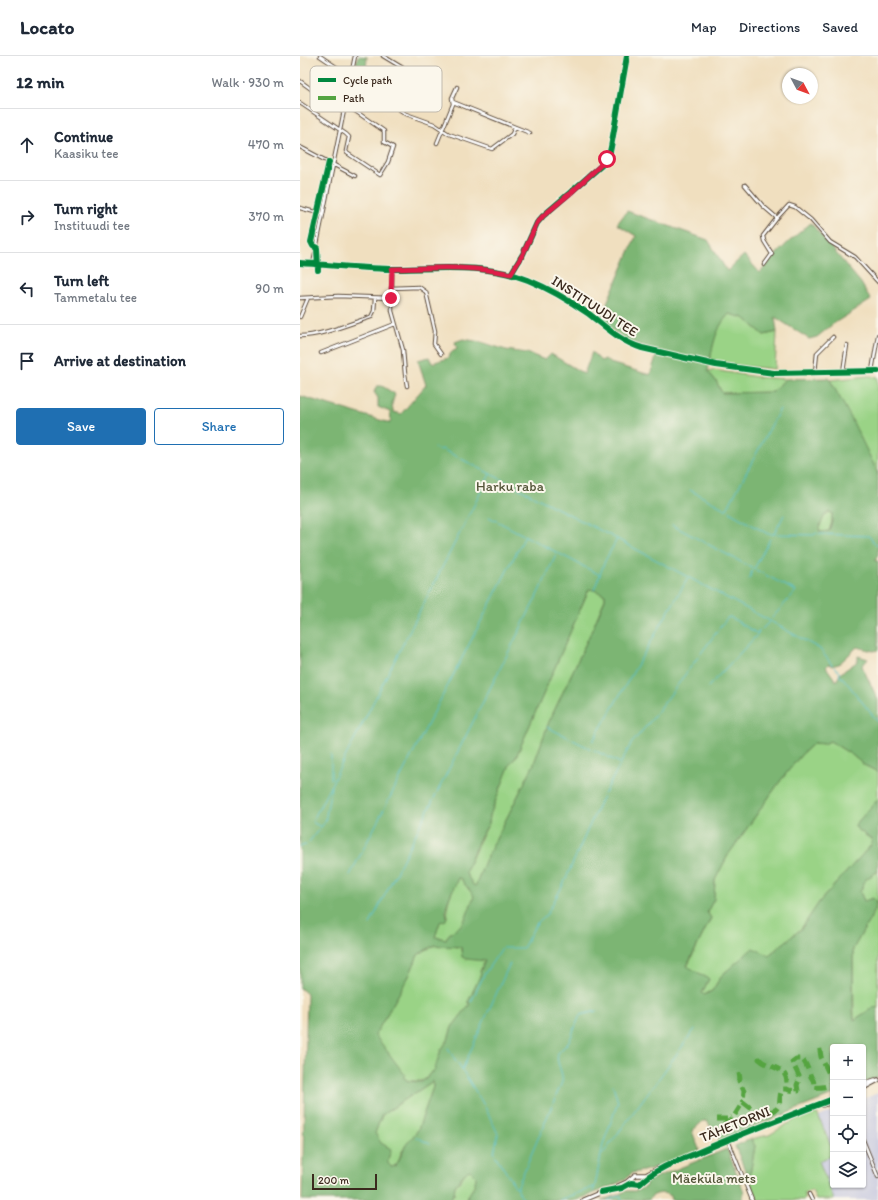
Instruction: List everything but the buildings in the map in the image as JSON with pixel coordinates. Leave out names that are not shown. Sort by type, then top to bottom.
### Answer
[{"type":"street","points":[[320,56],[334,66]]},
{"type":"street","points":[[353,66],[355,56]]},
{"type":"street","points":[[383,56],[400,66]]},
{"type":"street","points":[[511,274],[523,254],[537,223],[607,159],[611,147],[627,56]]},
{"type":"street","points":[[300,81],[310,88]]},
{"type":"street","points":[[437,143],[453,102],[452,98],[457,87]]},
{"type":"street","points":[[453,102],[530,133]]},
{"type":"street","points":[[300,103],[310,110]]},
{"type":"street","points":[[313,112],[348,137],[347,153],[380,175],[388,162],[393,149],[392,145],[384,142],[384,130],[357,112]]},
{"type":"street","points":[[313,264],[343,112]]},
{"type":"street","points":[[403,112],[434,124],[448,134],[492,149],[512,134],[515,127]]},
{"type":"street","points":[[300,147],[355,176]]},
{"type":"street","points":[[745,185],[763,206],[777,218]]},
{"type":"street","points":[[764,265],[772,254],[764,241],[763,236],[777,218],[790,205],[795,207],[815,224],[830,242],[859,261],[878,282]]},
{"type":"street","points":[[300,208],[322,214]]},
{"type":"street","name":"INSTITUUDI TEE","points":[[300,263],[392,269],[465,268],[484,269],[511,274],[529,280],[560,296],[619,338],[637,347],[716,365],[746,370],[789,374],[878,371]]},
{"type":"street","points":[[392,269],[392,311],[403,350],[408,386]]},
{"type":"street","points":[[391,288],[419,287],[426,292],[435,331],[434,344],[441,354]]},
{"type":"street","points":[[300,298],[338,296],[391,298]]},
{"type":"street","points":[[300,317],[308,298]]},
{"type":"street","points":[[300,336],[307,336],[371,317],[374,311],[375,298]]},
{"type":"street","points":[[321,353],[395,324]]},
{"type":"street","points":[[872,371],[878,335]]},
{"type":"street","points":[[815,373],[817,353],[833,337]]},
{"type":"street","points":[[843,372],[847,345]]},
{"type":"street","points":[[866,1083],[878,1080]]},
{"type":"street","points":[[866,1086],[878,1080]]},
{"type":"street","name":"TÄHETORNI","points":[[642,1181],[667,1166],[728,1140],[830,1101]]},
{"type":"street","points":[[728,1140],[752,1200]]},
{"type":"street","points":[[866,1146],[876,1168],[878,1177]]},
{"type":"street","name":"TÄHETORNI","points":[[640,1175],[646,1175],[656,1169],[667,1166]]},
{"type":"street","points":[[583,1200],[601,1192],[621,1185],[633,1178],[635,1175],[640,1175],[642,1178],[642,1181],[638,1184],[630,1183],[618,1189],[601,1192]]},
{"type":"street","points":[[633,1178],[634,1183]]},
{"type":"street","points":[[809,1194],[812,1200]]},
{"type":"shaded area","points":[[878,1093],[878,1200],[834,1200],[819,1161],[830,1156],[830,1188],[866,1188],[866,1098]]},
{"type":"shaded area","points":[[830,1112],[830,1144],[819,1117]]},
{"type":"green space","points":[[358,56],[367,57],[366,66],[356,66]]},
{"type":"green space","name":"Harku raba","points":[[627,211],[708,240],[727,271],[744,255],[760,273],[784,246],[811,223],[861,283],[871,300],[833,324],[817,337],[809,339],[775,317],[777,332],[764,335],[744,318],[729,314],[720,327],[714,341],[708,371],[716,381],[722,393],[773,392],[785,379],[829,378],[876,469],[878,475],[878,555],[875,561],[878,561],[878,650],[873,651],[857,647],[839,664],[831,666],[829,664],[826,667],[836,681],[841,673],[858,661],[858,656],[868,659],[862,666],[878,700],[878,772],[864,765],[852,755],[830,741],[824,744],[814,743],[801,755],[781,780],[728,855],[715,880],[714,899],[707,912],[711,918],[687,966],[709,979],[702,993],[704,995],[712,991],[722,975],[753,948],[769,955],[801,929],[820,901],[872,844],[872,840],[856,828],[855,825],[878,799],[878,871],[866,879],[860,892],[864,901],[873,898],[877,902],[875,910],[853,949],[853,1010],[854,1020],[874,1007],[878,1008],[878,1077],[866,1082],[866,1044],[830,1044],[830,1096],[720,1141],[707,1121],[703,1121],[692,1131],[699,1149],[698,1151],[661,1166],[632,1173],[624,1180],[612,1186],[577,1200],[465,1200],[476,1179],[476,1176],[470,1170],[455,1186],[454,1193],[450,1200],[302,1200],[307,994],[300,988],[300,396],[390,423],[390,412],[378,407],[378,398],[374,392],[377,386],[382,386],[395,394],[392,404],[393,412],[401,414],[426,385],[418,360],[429,357],[432,363],[448,358],[452,351],[457,348],[455,342],[463,339],[481,342],[506,350],[527,353],[545,360],[551,354],[584,374],[592,352],[601,361],[605,359],[610,363],[650,375],[658,351],[627,339],[614,331],[600,319],[636,236],[617,224]],"holes":[[[829,512],[832,513],[832,522],[829,531],[820,532],[819,528],[825,515]],[[589,589],[605,595],[605,599],[549,722],[533,766],[485,861],[476,885],[474,886],[466,874],[466,871],[479,840],[489,823],[490,815],[510,764],[516,757]],[[458,878],[460,878],[474,896],[468,912],[462,924],[446,939],[435,937],[440,922],[446,920],[447,903]],[[436,945],[461,947],[462,957],[466,959],[485,961],[480,972],[481,974],[468,1002],[470,1004],[452,1027],[448,1040],[441,1050],[434,1071],[421,1082],[408,1081],[403,1077],[405,1075],[375,1035],[409,976],[418,955]],[[433,1081],[433,1087],[418,1130],[405,1146],[398,1162],[395,1166],[391,1167],[388,1163],[391,1149],[381,1143],[375,1133],[382,1115]]]},
{"type":"green space","points":[[729,314],[744,318],[764,335],[777,332],[775,369],[740,366],[710,360],[718,330]]},
{"type":"green space","points":[[713,370],[757,377],[785,379],[773,392],[722,393],[716,381],[708,371]]},
{"type":"green space","points":[[869,376],[878,377],[878,475],[830,380]]},
{"type":"green space","points":[[829,512],[832,513],[832,522],[829,531],[820,532],[818,528],[825,515]]},
{"type":"green space","points":[[589,589],[605,595],[605,599],[549,722],[533,766],[485,861],[476,886],[474,886],[466,874],[466,871],[489,823],[490,815],[510,764],[516,757]]},
{"type":"green space","points":[[830,741],[852,755],[864,765],[878,772],[878,799],[855,825],[856,828],[872,840],[872,844],[820,901],[801,929],[769,955],[749,952],[722,975],[712,991],[704,995],[702,993],[709,979],[687,967],[711,918],[707,912],[714,899],[715,880],[728,855],[781,780],[801,755],[814,743],[824,744]]},
{"type":"green space","points":[[878,871],[878,1008],[874,1007],[854,1020],[853,949],[875,910],[864,901],[860,892],[866,879]]},
{"type":"green space","points":[[458,878],[460,878],[474,896],[468,912],[462,924],[450,933],[446,939],[435,937],[440,922],[448,916],[448,902]]},
{"type":"green space","points":[[436,945],[461,947],[461,952],[485,961],[480,971],[481,974],[468,1002],[470,1004],[452,1027],[448,1040],[441,1050],[434,1071],[422,1081],[406,1080],[375,1035],[409,976],[418,955]]},
{"type":"green space","points":[[433,1081],[433,1087],[418,1130],[401,1153],[398,1162],[395,1166],[391,1167],[387,1160],[391,1153],[387,1146],[380,1141],[375,1133],[382,1115]]},
{"type":"green space","points":[[817,1113],[830,1144],[830,1156],[819,1161],[834,1200],[816,1200],[812,1190],[804,1193],[804,1200],[757,1200],[749,1180],[755,1146],[751,1139],[769,1135],[798,1118]]},
{"type":"green space","points":[[751,1139],[755,1146],[749,1180],[735,1146]]},
{"type":"green space","name":"Mäeküla mets","points":[[727,1149],[744,1192],[742,1200],[672,1200],[671,1196],[662,1193],[656,1194],[648,1200],[601,1200],[613,1197],[626,1191],[636,1191],[645,1187],[647,1181]]},
{"type":"green space","points":[[467,1170],[470,1170],[476,1176],[472,1189],[465,1200],[450,1200],[454,1193],[455,1186]]},
{"type":"waterway","points":[[690,490],[727,509],[780,409]]},
{"type":"waterway","points":[[434,448],[440,450],[442,449],[617,539],[770,621],[820,649],[832,665]]},
{"type":"waterway","points":[[321,827],[312,822],[490,474]]},
{"type":"waterway","points":[[730,511],[768,534],[775,534]]},
{"type":"waterway","points":[[774,534],[784,515]]},
{"type":"waterway","points":[[489,517],[600,575]]},
{"type":"waterway","points":[[672,525],[754,569],[770,539]]},
{"type":"waterway","points":[[777,534],[813,535],[817,533]]},
{"type":"waterway","points":[[819,534],[869,536],[874,543]]},
{"type":"waterway","points":[[350,875],[525,536]]},
{"type":"waterway","points":[[594,590],[605,561],[617,539]]},
{"type":"waterway","points":[[370,924],[533,604],[557,553]]},
{"type":"waterway","points":[[756,570],[796,591],[772,618]]},
{"type":"waterway","points":[[749,579],[752,571]]},
{"type":"waterway","points":[[593,741],[688,578]]},
{"type":"waterway","points":[[471,1002],[485,973],[502,948],[523,948],[536,924],[547,914],[563,885],[600,802],[631,744],[653,718],[727,618],[730,617],[758,634],[759,631]]},
{"type":"waterway","points":[[762,629],[770,621]]},
{"type":"waterway","points":[[708,687],[758,634]]},
{"type":"waterway","points":[[834,667],[840,672],[839,676],[843,678],[878,722]]},
{"type":"waterway","points":[[547,727],[591,749]]},
{"type":"waterway","points":[[594,750],[620,763]]},
{"type":"waterway","points":[[331,755],[331,779]]},
{"type":"waterway","points":[[321,827],[325,822],[331,786]]},
{"type":"waterway","points":[[309,842],[319,829]]},
{"type":"waterway","points":[[300,846],[306,845]]},
{"type":"waterway","points":[[462,1070],[510,963]]},
{"type":"waterway","points":[[517,1188],[562,1082],[562,1075],[557,1057],[558,1053],[569,1042],[580,1015],[597,1011]]},
{"type":"waterway","points":[[652,1088],[695,1029]]},
{"type":"waterway","points":[[448,1048],[456,1061]]},
{"type":"waterway","points":[[458,1063],[484,1105]]},
{"type":"waterway","points":[[592,1194],[595,1186],[603,1144],[618,1102],[613,1085]]},
{"type":"waterway","points":[[602,1155],[650,1090]]},
{"type":"waterway","points":[[485,1107],[498,1134],[494,1153]]},
{"type":"waterway","points":[[416,1137],[430,1144]]},
{"type":"waterway","points":[[495,1155],[524,1200]]},
{"type":"waterway","points":[[559,1200],[594,1187]]},
{"type":"waterway","points":[[608,1200],[620,1195],[622,1200]]},
{"type":"marked path","points":[[724,1125],[733,1118],[743,1102],[762,1114],[773,1111],[779,1106],[780,1095],[783,1089],[798,1091],[797,1085],[800,1078],[792,1062],[796,1059],[802,1059],[805,1063],[813,1080],[814,1087],[824,1087],[831,1084],[833,1082],[821,1057],[819,1044]]},
{"type":"marked path","points":[[760,1059],[764,1063],[779,1069],[785,1075],[787,1089]]},
{"type":"marked path","points":[[739,1073],[739,1081],[744,1091],[743,1102]]},
{"type":"marked path","points":[[717,1119],[728,1119],[732,1117]]},
{"type":"cycle path","points":[[511,274],[523,254],[537,223],[543,216],[602,165],[609,156],[627,56]]},
{"type":"cycle path","points":[[318,270],[317,248],[313,246],[311,242],[329,162]]},
{"type":"cycle path","points":[[300,263],[379,269],[461,268],[495,271],[528,280],[552,291],[589,314],[620,338],[642,348],[716,365],[774,373],[878,371]]},
{"type":"cycle path","points":[[601,1192],[622,1188],[631,1183],[640,1184],[660,1169],[675,1162],[749,1131],[830,1100]]},
{"type":"route","points":[[391,298],[392,269],[465,268],[484,269],[511,274],[523,254],[537,223],[607,159]]}]
